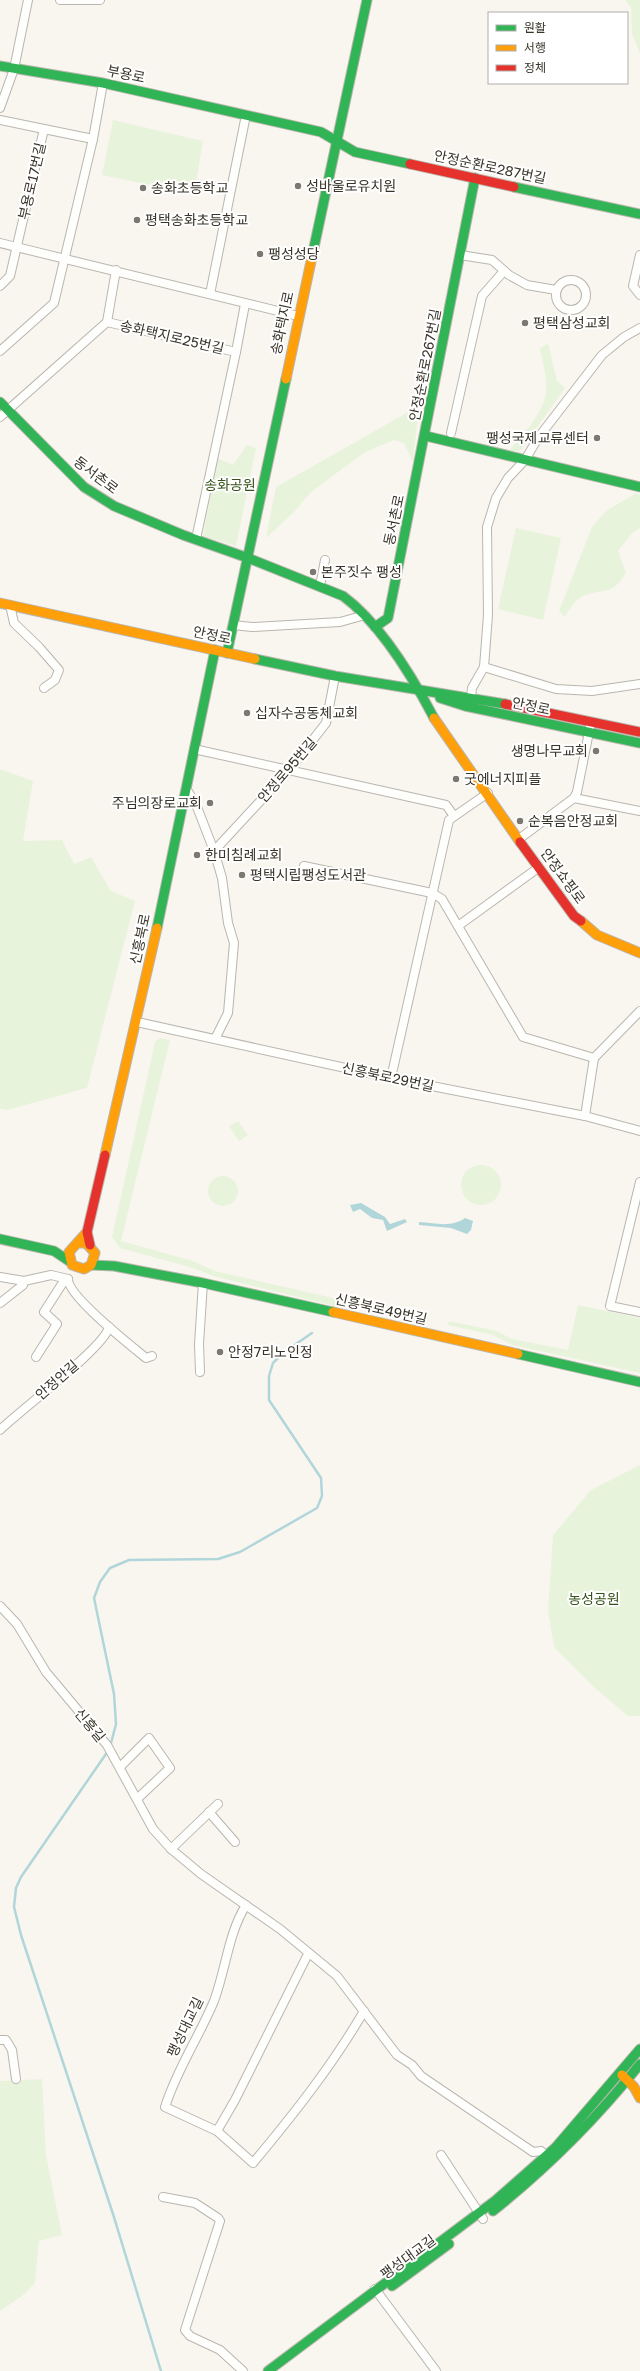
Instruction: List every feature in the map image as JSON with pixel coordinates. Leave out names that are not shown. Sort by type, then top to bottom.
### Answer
[{"type":"street","points":[[0,108],[14,69],[28,0]]},
{"type":"street","points":[[60,0],[100,0]]},
{"type":"street","name":"송화택지로","points":[[227,653],[366,0]]},
{"type":"street","name":"부용로","points":[[0,66],[103,83],[246,115],[321,132],[336,142]]},
{"type":"street","points":[[0,351],[54,303],[93,139],[103,83]]},
{"type":"street","points":[[210,294],[246,115]]},
{"type":"street","points":[[0,120],[44,129]]},
{"type":"street","name":"부용로17번길","points":[[0,286],[10,276],[44,129],[93,139]]},
{"type":"street","name":"안정순환로287번길","points":[[336,142],[355,152],[640,214]]},
{"type":"street","name":"안정순환로267번길","points":[[475,178],[426,436],[640,487]]},
{"type":"street","points":[[0,243],[116,270],[245,304],[298,316]]},
{"type":"street","points":[[460,255],[492,260],[504,271],[527,285],[556,290]]},
{"type":"street","points":[[640,255],[633,286],[640,295]]},
{"type":"street","name":"송화택지로25번길","points":[[0,417],[107,322],[116,270]]},
{"type":"street","points":[[451,433],[482,296],[504,271]]},
{"type":"street","name":"송화택지로25번길","points":[[107,322],[236,352],[245,304]]},
{"type":"street","points":[[471,697],[472,688],[484,667],[488,615],[487,527],[496,498],[508,478],[525,460],[538,438],[602,355],[624,337],[640,328]]},
{"type":"street","points":[[196,539],[236,352]]},
{"type":"street","name":"동서촌로","points":[[0,402],[84,486],[114,506],[343,596],[365,615],[375,627],[419,690]]},
{"type":"street","name":"동서촌로","points":[[375,627],[388,618],[426,436]]},
{"type":"street","points":[[320,586],[325,560]]},
{"type":"street","name":"안정로","points":[[0,603],[335,676],[471,697],[640,732]]},
{"type":"street","points":[[10,605],[14,623],[39,647],[59,670],[55,680],[44,688]]},
{"type":"street","points":[[233,626],[252,627],[340,622],[365,615]]},
{"type":"street","name":"신흥북로","points":[[87,1232],[137,1022],[215,650]]},
{"type":"street","points":[[484,667],[556,689],[592,691],[640,684]]},
{"type":"street","name":"안정로95번길","points":[[214,851],[290,769],[326,723],[335,676]]},
{"type":"street","name":"안정로","points":[[419,690],[464,706],[640,743]]},
{"type":"street","name":"안정쇼핑로","points":[[419,690],[434,718],[488,793],[538,868],[574,916],[597,935],[618,946],[640,952]]},
{"type":"street","points":[[519,839],[574,798],[577,792],[592,722]]},
{"type":"street","points":[[194,749],[290,769],[446,805],[454,816]]},
{"type":"street","points":[[186,788],[197,807],[214,851],[222,878],[228,923],[234,943],[228,1013],[215,1039]]},
{"type":"street","points":[[391,1078],[449,820],[488,793]]},
{"type":"street","points":[[574,798],[640,811]]},
{"type":"street","points":[[304,866],[432,893],[442,899],[523,1037],[594,1058]]},
{"type":"street","points":[[458,926],[538,868]]},
{"type":"street","points":[[585,1116],[594,1058],[640,1011]]},
{"type":"street","name":"신흥북로29번길","points":[[137,1022],[391,1078],[585,1116],[640,1131]]},
{"type":"street","points":[[640,1182],[610,1306],[640,1312]]},
{"type":"street","points":[[87,1232],[74,1246],[68,1280],[70,1289],[109,1327],[146,1358],[152,1356]]},
{"type":"street","points":[[87,1232],[92,1249],[91,1265]]},
{"type":"street","points":[[0,1239],[54,1251],[72,1264],[84,1269],[91,1265],[114,1266]]},
{"type":"street","points":[[54,1251],[74,1246],[92,1249],[114,1266]]},
{"type":"street","name":"신흥북로49번길","points":[[114,1266],[203,1283],[640,1382]]},
{"type":"street","points":[[0,1277],[24,1281],[51,1275],[68,1280]]},
{"type":"street","points":[[36,1357],[57,1324],[44,1312],[62,1284],[68,1280]]},
{"type":"street","points":[[0,1303],[23,1285],[24,1281]]},
{"type":"street","points":[[200,1372],[199,1344],[203,1283]]},
{"type":"street","name":"안정안길","points":[[0,1429],[81,1359],[108,1333],[109,1327]]},
{"type":"street","name":"신흥길","points":[[0,1606],[16,1624],[46,1672],[109,1747],[153,1829],[171,1849]]},
{"type":"street","points":[[120,1767],[149,1738],[170,1768],[137,1799]]},
{"type":"street","points":[[218,1804],[171,1849],[201,1874],[280,1928],[308,1954],[337,1976],[397,2055],[412,2066],[421,2076],[533,2152],[541,2151],[549,2159],[640,2049]]},
{"type":"street","points":[[209,1812],[235,1842]]},
{"type":"street","name":"팽성대교길","points":[[246,1905],[238,1918],[214,2000],[172,2085],[165,2107],[217,2131],[253,2163],[288,2121],[342,2048],[364,2011]]},
{"type":"street","points":[[217,2131],[235,2100],[308,1954]]},
{"type":"street","points":[[0,2040],[6,2040],[12,2050],[16,2079]]},
{"type":"street","name":"팽성대교길","points":[[272,2370],[481,2216],[517,2193],[628,2080],[640,2064]]},
{"type":"street","points":[[620,2073],[628,2080],[640,2098]]},
{"type":"street","points":[[440,2155],[481,2216]]},
{"type":"street","points":[[163,2197],[195,2203],[218,2218],[220,2221],[185,2330],[190,2336],[220,2350],[243,2371]]},
{"type":"street","points":[[377,2292],[436,2371]]},
{"type":"green space","points":[[625,0],[640,0],[640,53],[632,34],[631,7]]},
{"type":"green space","points":[[113,120],[203,141],[194,194],[102,175]]},
{"type":"green space","points":[[548,343],[557,381],[565,388],[520,451],[509,451],[532,424],[541,409],[546,392],[546,381],[540,349]]},
{"type":"green space","points":[[419,406],[413,462],[404,443],[394,440],[365,452],[311,492],[293,513],[266,538],[276,487]]},
{"type":"green space","name":"송화공원","points":[[247,445],[256,448],[236,546],[203,536],[217,458],[233,465]]},
{"type":"green space","points":[[636,493],[640,495],[640,528],[632,533],[618,551],[626,573],[612,588],[579,598],[565,617],[559,611],[592,527],[606,511]]},
{"type":"green space","points":[[516,528],[561,538],[543,620],[498,609]]},
{"type":"green space","points":[[0,769],[33,781],[23,841],[62,840],[74,864],[91,857],[111,891],[135,901],[87,1088],[7,1110],[0,1109]]},
{"type":"green space","points":[[160,1038],[170,1040],[121,1241],[193,1261],[215,1271],[342,1300],[361,1301],[428,1316],[427,1320],[361,1306],[334,1306],[216,1277],[193,1268],[120,1248],[112,1237],[155,1042]]},
{"type":"green space","points":[[238,1121],[248,1135],[239,1141],[229,1126]]},
{"type":"green space","points":[[485,1165],[492,1168],[498,1174],[501,1185],[500,1193],[492,1202],[485,1205],[477,1205],[470,1202],[462,1193],[461,1181],[464,1174],[473,1166]]},
{"type":"green space","points":[[223,1176],[229,1177],[237,1185],[237,1197],[229,1205],[223,1206],[217,1205],[209,1197],[208,1191],[209,1185],[217,1177]]},
{"type":"green space","points":[[578,1305],[640,1318],[640,1373],[512,1345],[493,1335],[448,1325],[449,1321],[497,1331],[512,1339],[568,1350]]},
{"type":"green space","name":"농성공원","points":[[640,1465],[640,1716],[628,1716],[594,1687],[554,1647],[548,1611],[553,1535],[591,1490]]},
{"type":"green space","points":[[42,2079],[46,2155],[62,2235],[39,2241],[35,2283],[22,2296],[0,2311],[0,2081]]},
{"type":"water","points":[[361,1203],[385,1217],[390,1224],[405,1219],[407,1222],[387,1231],[383,1220],[372,1218],[360,1209],[353,1212],[350,1205]]},
{"type":"water","points":[[465,1218],[473,1221],[471,1230],[467,1234],[451,1228],[419,1225],[419,1222],[449,1224]]},
{"type":"waterway","points":[[110,1747],[116,1724],[114,1694],[94,1598],[100,1582],[110,1568],[129,1560],[218,1559],[240,1552],[317,1508],[322,1496],[321,1478],[269,1400],[269,1376],[273,1363],[283,1353],[312,1333]]},
{"type":"waterway","points":[[108,1751],[21,1877],[16,1888],[14,1907],[21,1935],[113,2214],[161,2371]]},
{"type":"traffic: fast","points":[[313,252],[367,0]]},
{"type":"traffic: fast","points":[[0,66],[103,83],[321,132],[355,152],[410,164]]},
{"type":"traffic: fast","points":[[375,627],[388,618],[475,178]]},
{"type":"traffic: fast","points":[[514,187],[640,214]]},
{"type":"traffic: fast","points":[[227,653],[286,379]]},
{"type":"traffic: fast","points":[[0,402],[84,487],[114,506],[183,535],[248,558],[343,596],[357,608],[383,636],[406,668],[434,718]]},
{"type":"traffic: fast","points":[[426,436],[640,487]]},
{"type":"traffic: fast","points":[[157,928],[215,650]]},
{"type":"traffic: fast","points":[[255,659],[335,676],[505,704]]},
{"type":"traffic: fast","points":[[440,698],[465,706],[640,743]]},
{"type":"traffic: fast","points":[[0,1239],[54,1251],[69,1261]]},
{"type":"traffic: fast","points":[[91,1265],[114,1266],[203,1283],[333,1312]]},
{"type":"traffic: fast","points":[[518,1354],[640,1382]]},
{"type":"traffic: fast","points":[[268,2371],[496,2200],[555,2148],[640,2049]]},
{"type":"traffic: fast","points":[[493,2211],[571,2142],[640,2064]]},
{"type":"traffic: fast","points":[[392,2286],[449,2244]]},
{"type":"traffic: slow","points":[[286,379],[313,252]]},
{"type":"traffic: slow","points":[[0,603],[255,659]]},
{"type":"traffic: slow","points":[[434,718],[520,842]]},
{"type":"traffic: slow","points":[[581,921],[597,935],[640,953]]},
{"type":"traffic: slow","points":[[105,1155],[157,928]]},
{"type":"traffic: slow","points":[[77,1243],[86,1243],[95,1253],[91,1265],[84,1269],[72,1265],[69,1252],[87,1232]]},
{"type":"traffic: slow","points":[[333,1312],[518,1354]]},
{"type":"traffic: slow","points":[[622,2075],[634,2087],[640,2098]]},
{"type":"traffic: jam","points":[[410,164],[514,187]]},
{"type":"traffic: jam","points":[[505,704],[640,732]]},
{"type":"traffic: jam","points":[[520,842],[574,916],[581,921]]},
{"type":"traffic: jam","points":[[90,1245],[87,1232],[105,1155]]},
{"type":"place","name":"성바울로유치원","points":[[298,186]]},
{"type":"place","name":"송화초등학교","points":[[143,188]]},
{"type":"place","name":"평택송화초등학교","points":[[137,220]]},
{"type":"place","name":"팽성성당","points":[[260,254]]},
{"type":"place","name":"평택삼성교회","points":[[525,323]]},
{"type":"place","name":"팽성국제교류센터","points":[[597,438]]},
{"type":"place","name":"본주짓수 팽성","points":[[313,572]]},
{"type":"place","name":"십자수공동체교회","points":[[247,713]]},
{"type":"place","name":"생명나무교회","points":[[596,751]]},
{"type":"place","name":"굿에너지피플","points":[[456,779]]},
{"type":"place","name":"주님의장로교회","points":[[210,803]]},
{"type":"place","name":"순복음안정교회","points":[[520,821]]},
{"type":"place","name":"한미침례교회","points":[[197,855]]},
{"type":"place","name":"평택시립팽성도서관","points":[[242,875]]},
{"type":"place","name":"안정7리노인정","points":[[220,1352]]}]
